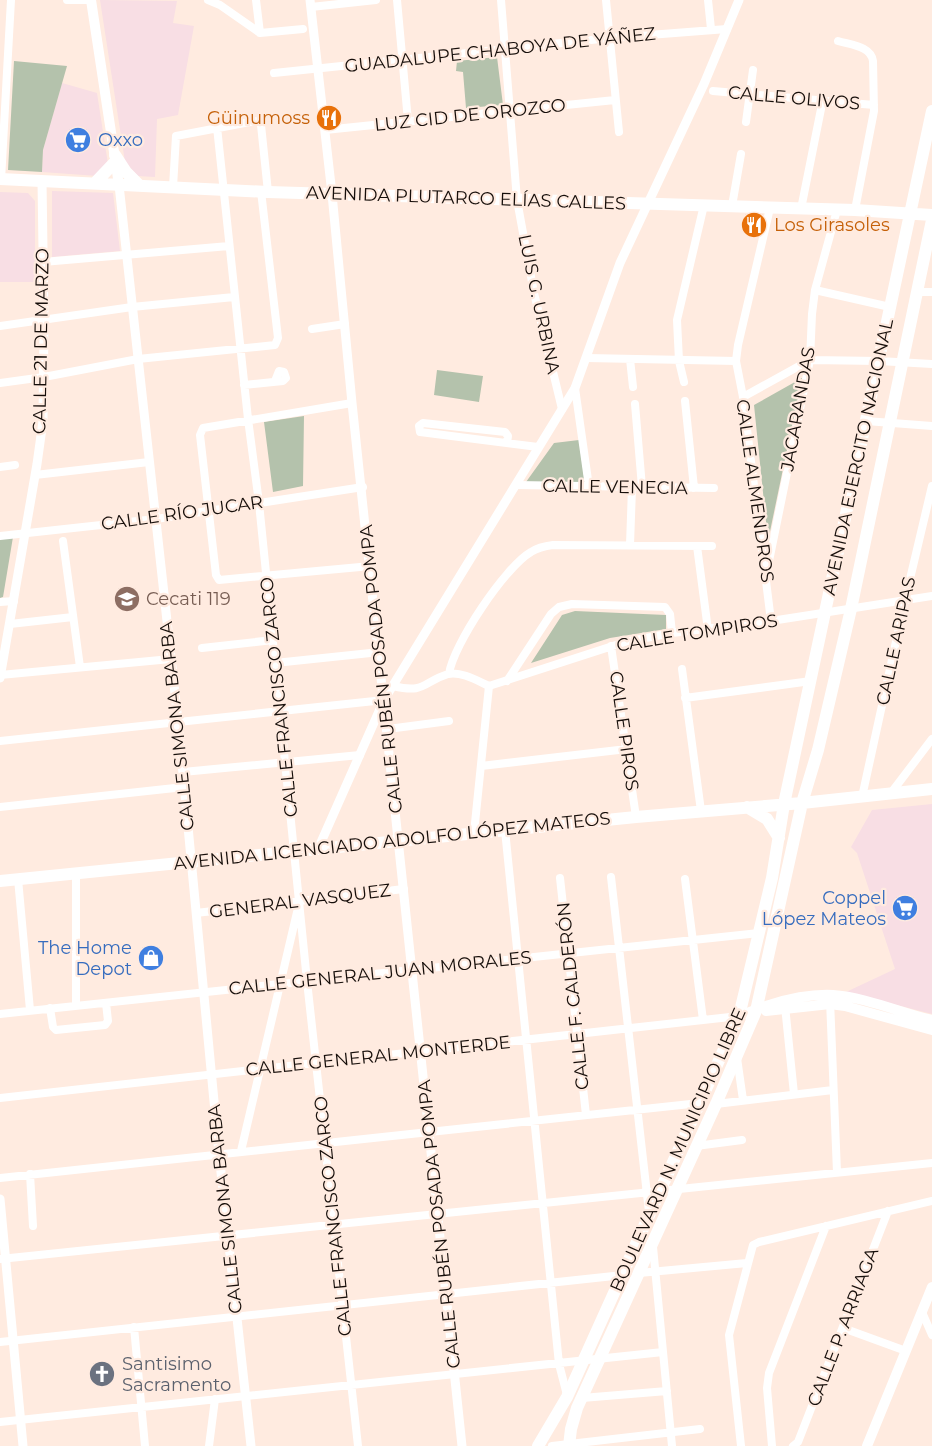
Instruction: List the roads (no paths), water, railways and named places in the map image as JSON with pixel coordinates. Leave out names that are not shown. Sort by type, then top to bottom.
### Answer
[{"type":"main road","points":[[91,0],[118,185]]},
{"type":"main road","name":"AVENIDA EJERCITO NACIONAL","points":[[784,804],[932,111]]},
{"type":"main road","points":[[94,183],[115,158]]},
{"type":"main road","points":[[115,158],[140,186]]},
{"type":"main road","name":"AVENIDA PLUTARCO ELÍAS CALLES","points":[[1,180],[264,192],[855,210],[932,215]]},
{"type":"main road","name":"AVENIDA EJERCITO NACIONAL","points":[[569,1445],[574,1419],[582,1398],[737,1058],[756,1011],[802,803],[818,750],[851,609],[932,220]]},
{"type":"main road","name":"AVENIDA LICENCIADO ADOLFO LÓPEZ MATEOS","points":[[0,881],[932,789]]},
{"type":"main road","name":"BOULEVARD N. MUNICIPIO LIBRE","points":[[538,1446],[567,1397],[584,1362],[739,1016],[772,878],[784,804]]},
{"type":"main road","points":[[746,806],[767,819],[779,838]]},
{"type":"main road","points":[[772,878],[784,883]]},
{"type":"main road","name":"CALLE GENERAL MONTERDE","points":[[739,1016],[785,1005],[830,999],[932,1020]]},
{"type":"main road","name":"CALLE GENERAL MONTERDE","points":[[830,999],[932,1030]]},
{"type":"main road","points":[[867,1446],[932,1287]]},
{"type":"street","points":[[1,180],[4,43],[11,0]]},
{"type":"street","points":[[67,0],[91,0]]},
{"type":"street","points":[[208,0],[220,5],[260,33],[303,29]]},
{"type":"street","points":[[256,0],[260,33]]},
{"type":"street","points":[[311,3],[376,0]]},
{"type":"street","points":[[397,0],[408,121]]},
{"type":"street","name":"LUIS G. URBINA","points":[[501,0],[517,200],[534,293],[562,408]]},
{"type":"street","points":[[606,0],[619,132]]},
{"type":"street","points":[[708,0],[711,29]]},
{"type":"street","points":[[318,849],[384,700],[575,388],[620,263],[740,0]]},
{"type":"street","name":"CALLE RUBÉN POSADA POMPA","points":[[311,3],[462,1446]]},
{"type":"street","name":"GUADALUPE CHABOYA DE YÁÑEZ","points":[[274,73],[610,38],[727,29]]},
{"type":"street","points":[[838,41],[871,52],[873,61],[874,105],[855,210]]},
{"type":"street","points":[[746,122],[753,70]]},
{"type":"street","name":"CALLE OLIVOS","points":[[713,91],[874,105]]},
{"type":"street","points":[[801,209],[823,99]]},
{"type":"street","name":"LUZ CID DE OROZCO","points":[[325,130],[615,100]]},
{"type":"street","points":[[0,383],[138,359],[275,345],[278,338],[260,123],[255,121],[176,136],[173,187]]},
{"type":"street","name":"CALLE FRANCISCO ZARCO","points":[[217,128],[228,246],[259,503],[307,981],[358,1446]]},
{"type":"street","points":[[732,206],[741,154]]},
{"type":"street","name":"CALLE 21 DE MARZO","points":[[0,676],[43,421],[42,181]]},
{"type":"street","name":"CALLE SIMONA BARBA","points":[[118,185],[178,721],[219,1154],[251,1446]]},
{"type":"street","points":[[684,382],[677,320],[704,205]]},
{"type":"street","name":"CALLE ALMENDROS","points":[[770,208],[741,323],[736,361],[743,397],[771,621]]},
{"type":"street","name":"JACARANDAS","points":[[766,574],[810,360],[815,290],[837,210]]},
{"type":"street","points":[[43,262],[228,246]]},
{"type":"street","points":[[815,290],[890,307]]},
{"type":"street","points":[[918,292],[932,292]]},
{"type":"street","points":[[0,326],[132,307],[234,297]]},
{"type":"street","points":[[312,329],[345,324]]},
{"type":"street","points":[[586,358],[736,361]]},
{"type":"street","points":[[630,359],[633,387]]},
{"type":"street","points":[[743,397],[810,360],[932,364]]},
{"type":"street","points":[[244,386],[275,381]]},
{"type":"street","points":[[575,388],[589,487]]},
{"type":"street","points":[[685,401],[694,488]]},
{"type":"street","points":[[352,403],[206,426],[201,430],[200,435],[218,579],[221,581],[371,566]]},
{"type":"street","points":[[635,404],[642,487]]},
{"type":"street","points":[[866,421],[932,426]]},
{"type":"street","points":[[507,443],[508,436],[505,432],[423,423],[419,426],[420,432],[538,447]]},
{"type":"street","points":[[462,437],[463,428]]},
{"type":"street","points":[[35,475],[149,462]]},
{"type":"street","points":[[0,467],[15,465]]},
{"type":"street","name":"CALLE VENECIA","points":[[516,485],[714,488]]},
{"type":"street","name":"CALLE ARIPAS","points":[[862,797],[905,600],[930,504],[932,486]]},
{"type":"street","name":"CALLE RÍO JUCAR","points":[[0,536],[156,519],[363,487]]},
{"type":"street","points":[[630,545],[632,488]]},
{"type":"street","points":[[63,541],[80,668]]},
{"type":"street","points":[[449,674],[454,654],[483,608],[509,570],[530,552],[553,545],[712,546]]},
{"type":"street","points":[[697,546],[708,630]]},
{"type":"street","name":"CALLE TOMPIROS","points":[[489,686],[611,646],[672,633],[708,630],[932,596]]},
{"type":"street","points":[[0,602],[14,601]]},
{"type":"street","points":[[507,681],[551,614],[560,607],[572,604],[665,607],[670,614],[672,633]]},
{"type":"street","points":[[10,624],[73,617]]},
{"type":"street","points":[[202,648],[273,640]]},
{"type":"street","name":"CALLE PIROS","points":[[611,646],[636,817]]},
{"type":"street","points":[[275,663],[380,652]]},
{"type":"street","points":[[0,676],[171,659]]},
{"type":"street","points":[[682,669],[701,811]]},
{"type":"street","points":[[393,686],[417,689],[449,674],[474,679],[489,686],[474,833]]},
{"type":"street","points":[[685,698],[811,681]]},
{"type":"street","points":[[0,741],[384,700]]},
{"type":"street","points":[[388,729],[449,721]]},
{"type":"street","points":[[891,793],[932,739]]},
{"type":"street","points":[[482,766],[627,749]]},
{"type":"street","points":[[183,772],[360,755]]},
{"type":"street","points":[[0,807],[184,787]]},
{"type":"street","points":[[505,830],[559,1364],[567,1397]]},
{"type":"street","points":[[76,873],[76,1005]]},
{"type":"street","points":[[611,877],[650,1216]]},
{"type":"street","name":"CALLE F. CALDERÓN","points":[[560,878],[586,1115]]},
{"type":"street","points":[[18,879],[30,1010]]},
{"type":"street","points":[[685,879],[703,1020]]},
{"type":"street","name":"GENERAL VASQUEZ","points":[[196,913],[404,889]]},
{"type":"street","points":[[241,1152],[300,901]]},
{"type":"street","name":"CALLE GENERAL JUAN MORALES","points":[[0,1014],[759,933]]},
{"type":"street","points":[[830,999],[837,1172]]},
{"type":"street","points":[[50,1008],[53,1027],[56,1030],[106,1024],[106,1003]]},
{"type":"street","points":[[785,1005],[794,1094]]},
{"type":"street","name":"CALLE GENERAL MONTERDE","points":[[0,1098],[739,1016]]},
{"type":"street","points":[[737,1058],[743,1100]]},
{"type":"street","points":[[716,1104],[833,1090]]},
{"type":"street","points":[[0,1178],[700,1103]]},
{"type":"street","points":[[696,1146],[742,1140]]},
{"type":"street","points":[[3,1259],[932,1162]]},
{"type":"street","points":[[30,1174],[33,1226]]},
{"type":"street","points":[[0,1199],[3,1259],[23,1446]]},
{"type":"street","points":[[741,1446],[729,1335],[753,1245],[932,1201]]},
{"type":"street","name":"CALLE P. ARRIAGA","points":[[796,1444],[888,1211]]},
{"type":"street","points":[[772,1446],[767,1388],[769,1373],[826,1226]]},
{"type":"street","points":[[653,1242],[672,1446]]},
{"type":"street","points":[[639,1273],[747,1263]]},
{"type":"street","points":[[0,1342],[623,1275]]},
{"type":"street","points":[[922,1312],[932,1335]]},
{"type":"street","points":[[134,1327],[145,1446]]},
{"type":"street","points":[[843,1328],[906,1351]]},
{"type":"street","points":[[0,1422],[663,1352]]},
{"type":"street","points":[[582,1398],[667,1391]]},
{"type":"street","points":[[209,1446],[215,1399]]},
{"type":"street","points":[[552,1446],[700,1429]]},
{"type":"place","name":"Güinumoss","points":[[329,118]]},
{"type":"place","name":"Oxxo","points":[[78,140]]},
{"type":"place","name":"Los Girasoles","points":[[754,225]]},
{"type":"place","name":"Cecati 119","points":[[127,599]]},
{"type":"place","name":"Coppel López Mateos","points":[[905,908]]},
{"type":"place","name":"The Home Depot","points":[[151,958]]},
{"type":"place","name":"Santisimo Sacramento","points":[[102,1374]]}]
